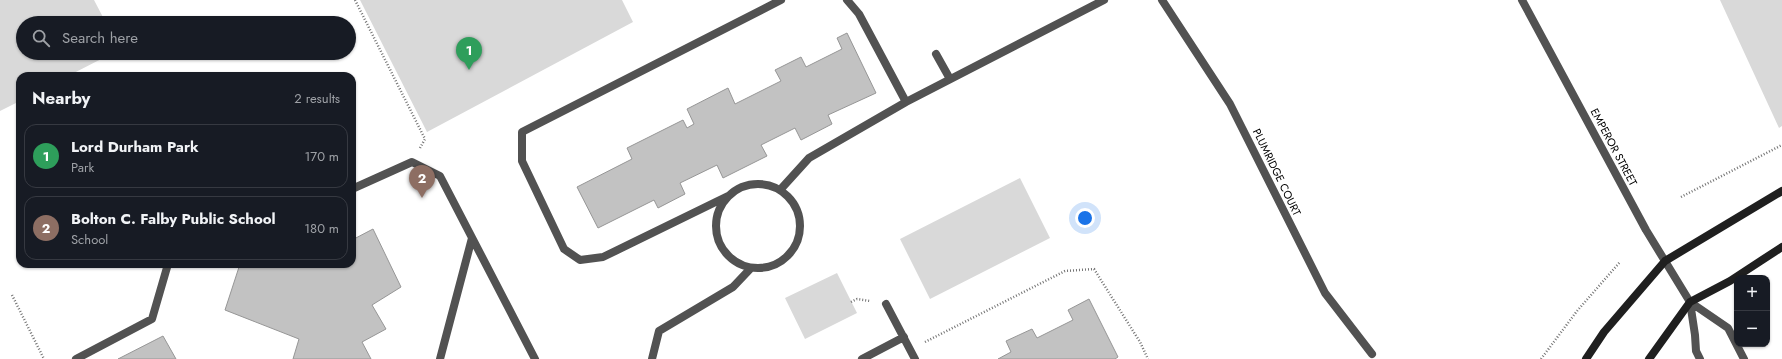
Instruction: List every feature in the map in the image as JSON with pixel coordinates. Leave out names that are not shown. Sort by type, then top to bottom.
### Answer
[{"type":"main road","points":[[1586,359],[1604,332],[1665,261],[1782,191]]},
{"type":"main road","points":[[1649,359],[1690,302],[1730,281],[1782,247]]},
{"type":"street","points":[[730,195],[722,205],[717,218],[716,231],[720,244],[727,255],[737,263],[751,268],[766,268],[780,263],[790,254],[798,241],[800,226],[798,212],[790,199],[780,190],[767,185],[754,184],[741,188],[730,195],[603,256],[580,260],[564,250],[522,161],[522,132],[781,0]]},
{"type":"street","points":[[847,0],[859,14],[906,102]]},
{"type":"street","points":[[780,190],[809,158],[906,102],[1104,0]]},
{"type":"street","name":"PLUMRIDGE COURT","points":[[1162,0],[1230,104],[1325,293],[1372,354]]},
{"type":"street","name":"EMPEROR STREET","points":[[1522,0],[1646,230],[1690,302]]},
{"type":"street","points":[[936,54],[950,79]]},
{"type":"street","points":[[356,187],[412,162],[440,176],[535,359]]},
{"type":"street","points":[[440,359],[472,238]]},
{"type":"street","points":[[76,359],[152,318],[167,268]]},
{"type":"street","points":[[652,359],[659,331],[733,287],[751,268]]},
{"type":"street","points":[[1690,302],[1696,351],[1700,359]]},
{"type":"street","points":[[1690,302],[1728,328],[1744,359]]},
{"type":"street","points":[[886,304],[915,359]]},
{"type":"street","points":[[862,359],[904,337]]},
{"type":"path","points":[[355,0],[425,139],[412,162]]},
{"type":"path","points":[[1681,198],[1782,145]]},
{"type":"path","points":[[1541,359],[1577,311],[1620,262]]},
{"type":"path","points":[[910,350],[1065,272],[1094,268],[1140,342],[1148,359]]},
{"type":"path","points":[[12,295],[44,359]]},
{"type":"shaded area","points":[[0,0],[94,0],[102,16],[16,16],[16,60],[99,60],[76,72],[16,72],[16,103],[0,111]]},
{"type":"shaded area","points":[[360,0],[622,0],[633,22],[427,132]]},
{"type":"shaded area","points":[[1720,0],[1782,0],[1782,126],[1779,128]]},
{"type":"shaded area","points":[[1020,178],[1050,238],[930,299],[900,239]]},
{"type":"shaded area","points":[[837,273],[857,313],[805,339],[785,298]]},
{"type":"building","points":[[847,33],[876,93],[828,115],[832,124],[801,140],[795,128],[761,145],[767,156],[723,178],[717,165],[680,183],[685,194],[658,208],[654,200],[598,228],[577,187],[632,159],[627,148],[683,120],[687,128],[694,124],[687,109],[728,88],[735,104],[781,81],[775,70],[801,57],[806,67],[842,49],[837,38]]},
{"type":"building","points":[[373,229],[401,287],[372,305],[386,329],[362,342],[371,359],[293,359],[299,339],[225,310],[239,268],[356,268],[356,238]]},
{"type":"building","points":[[1089,299],[1118,357],[1115,359],[998,359],[1011,352],[1006,341],[1032,329],[1037,338],[1073,320],[1068,310]]},
{"type":"building","points":[[163,336],[176,359],[118,359]]},
{"type":"place","name":"Lord Durham Park","points":[[469,70]]},
{"type":"place","name":"Bolton C. Falby Public School","points":[[422,198]]}]
